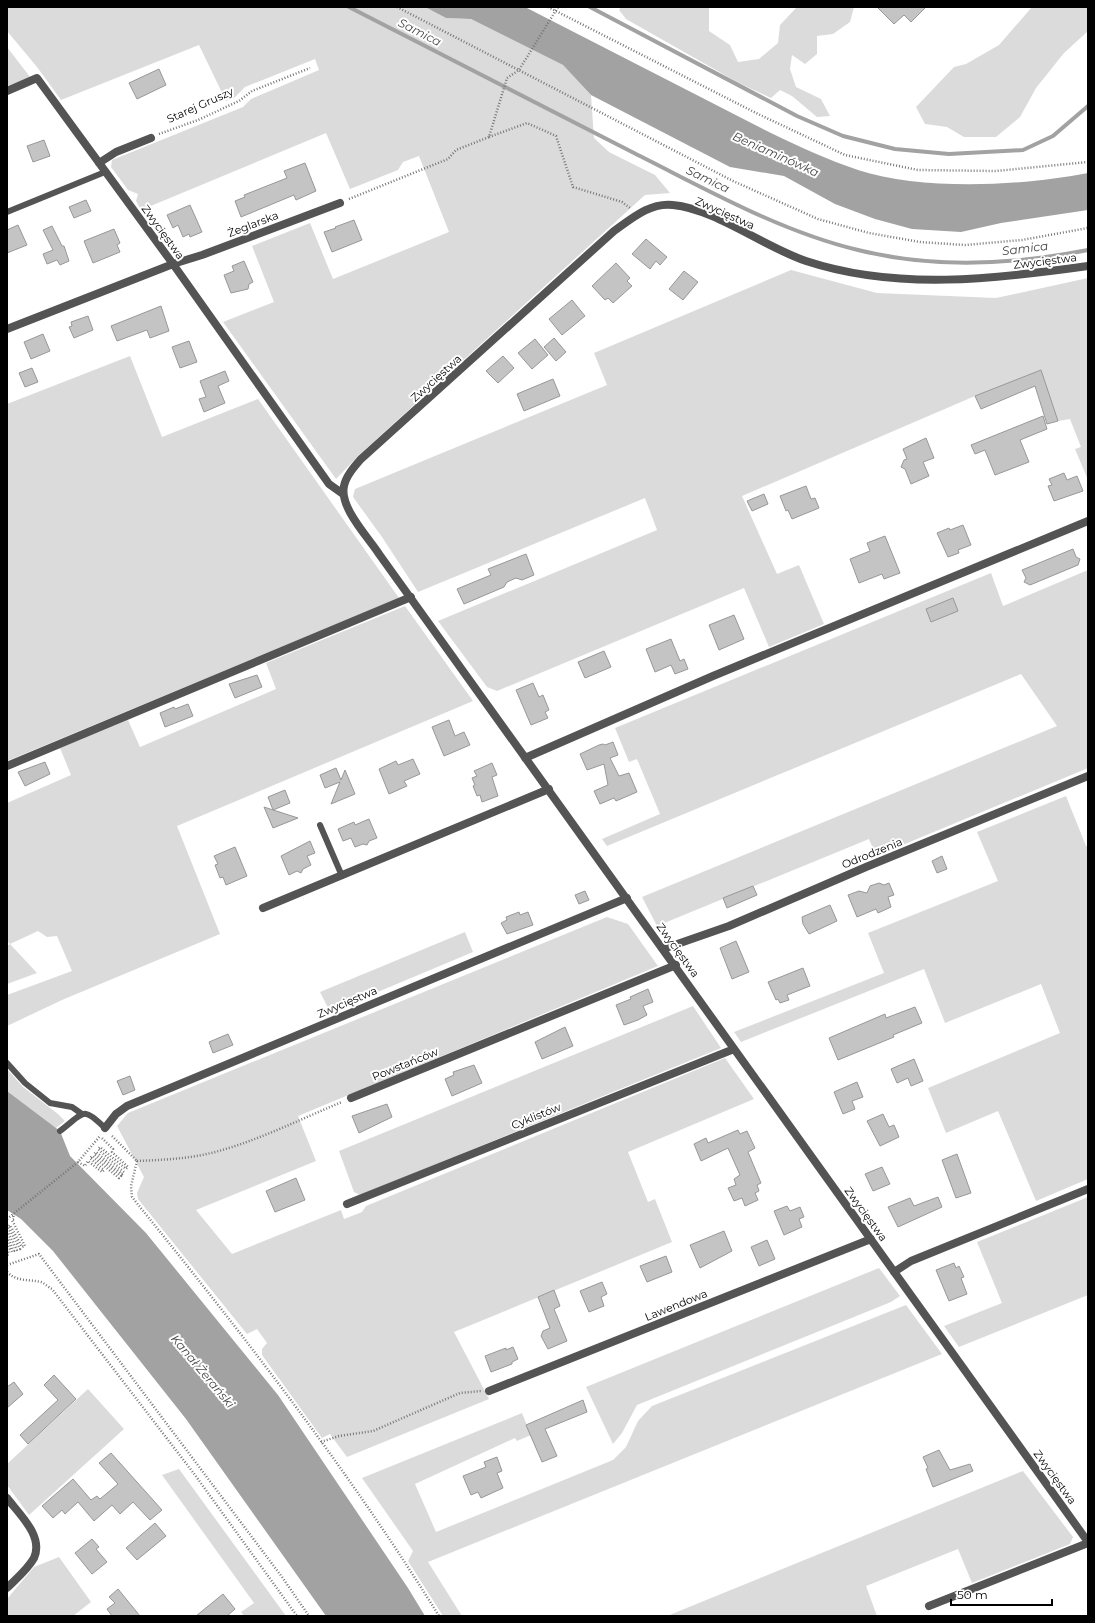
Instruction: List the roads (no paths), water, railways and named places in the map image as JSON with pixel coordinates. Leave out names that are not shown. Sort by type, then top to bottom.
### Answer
[{"type":"street","name":"Zwycięstwa","points":[[7,90],[37,78],[173,264],[329,484],[343,494]]},
{"type":"street","points":[[99,163],[116,152],[151,138]]},
{"type":"street","name":"Żeglarska","points":[[7,329],[173,264],[202,255],[340,203]]},
{"type":"street","name":"Zwycięstwa","points":[[1088,266],[1015,276],[942,280],[889,277],[848,271],[806,261],[780,251],[704,213],[681,206],[662,205],[638,214],[614,231],[361,459],[350,472],[344,485],[343,494],[344,501],[349,510],[525,758],[676,965],[734,1049],[1088,1542]]},
{"type":"street","points":[[525,758],[713,676],[1088,521]]},
{"type":"street","points":[[7,766],[411,597]]},
{"type":"street","name":"Odrodzenia","points":[[663,949],[729,926],[866,867],[970,826],[1088,776]]},
{"type":"street","points":[[263,908],[549,789]]},
{"type":"street","name":"Zwycięstwa","points":[[105,1128],[116,1114],[127,1106],[627,898]]},
{"type":"street","name":"Powstańców","points":[[350,1098],[676,965]]},
{"type":"street","name":"Cyklistów","points":[[347,1204],[734,1049]]},
{"type":"street","points":[[894,1272],[911,1261],[1088,1189]]},
{"type":"street","name":"Lawendowa","points":[[489,1391],[870,1239]]},
{"type":"street","points":[[7,1498],[30,1529],[37,1545],[34,1559],[7,1588]]},
{"type":"street","points":[[929,1606],[1088,1542]]},
{"type":"lane","points":[[7,212],[105,172]]},
{"type":"lane","points":[[320,826],[342,876]]},
{"type":"lane","points":[[7,1063],[25,1083],[50,1103],[72,1107],[82,1114]]},
{"type":"lane","points":[[60,1131],[82,1114],[87,1113],[91,1114],[105,1128]]},
{"type":"water","name":"Beniaminówka","points":[[425,7],[525,7],[782,138],[836,162],[884,177],[941,184],[972,184],[1033,181],[1088,173],[1088,210],[1001,223],[961,232],[912,229],[875,219],[835,204],[784,176],[730,167],[591,95],[563,65],[471,19],[446,18]]},
{"type":"water","name":"Kanał Żerański","points":[[7,1091],[60,1131],[70,1156],[146,1233],[278,1395],[408,1588],[425,1616],[326,1616],[186,1419],[53,1251],[21,1219],[7,1210]]},
{"type":"waterway","name":"Samica","points":[[349,7],[716,195],[771,220],[829,242],[887,256],[915,260],[973,263],[1031,259],[1088,250]]},
{"type":"waterway","points":[[590,7],[797,116],[843,136],[895,149],[949,154],[1023,150],[1053,136],[1088,106]]}]
